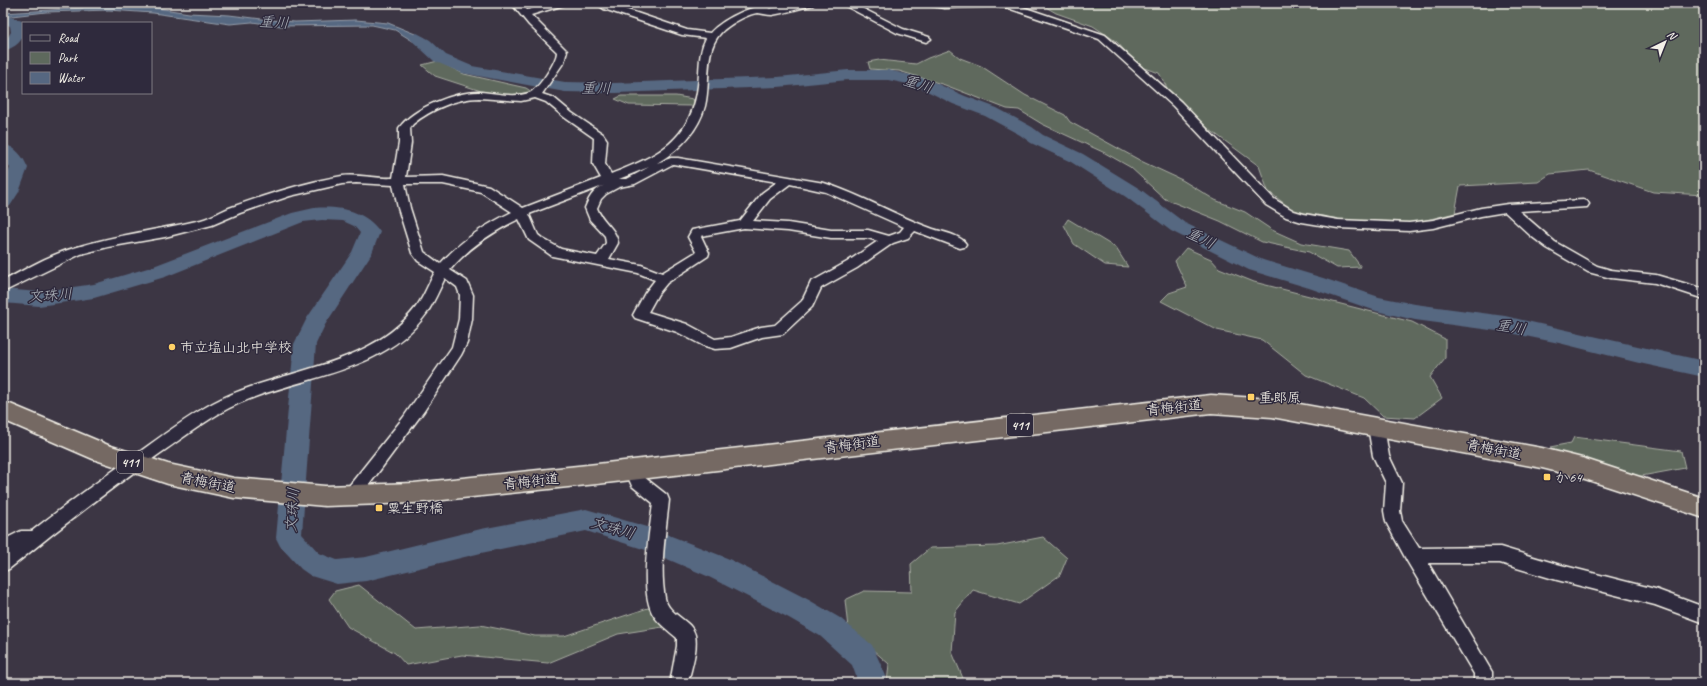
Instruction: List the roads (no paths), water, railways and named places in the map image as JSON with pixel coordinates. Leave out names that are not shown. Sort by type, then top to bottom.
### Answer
[{"type":"highway","name":"青梅街道","points":[[3,410],[101,452],[168,474],[202,482],[264,492],[351,496],[414,493],[633,470],[1211,404],[1272,408],[1534,456],[1582,468],[1704,508]]},
{"type":"street","points":[[351,496],[420,407],[458,347],[463,331],[467,296],[465,287],[459,281],[422,260],[418,253],[404,208],[398,181],[405,143],[404,128],[414,118],[462,96],[491,95],[522,99],[537,93],[558,64],[563,54],[562,51],[532,23],[516,3]]},
{"type":"street","points":[[525,14],[561,3]]},
{"type":"street","points":[[601,3],[607,7],[638,16],[685,33],[712,36]]},
{"type":"street","points":[[601,261],[612,243],[611,235],[594,217],[591,208],[595,196],[613,182],[662,155],[675,145],[692,126],[698,114],[703,95],[705,53],[712,36],[731,20],[774,3]]},
{"type":"street","points":[[756,11],[771,12],[810,3]]},
{"type":"street","points":[[845,3],[900,31],[926,39]]},
{"type":"street","points":[[930,3],[944,5],[1004,3],[1015,8],[1092,32],[1102,38],[1177,104],[1270,202],[1290,214],[1302,218],[1338,224],[1408,227],[1433,224],[1481,212],[1508,208],[1583,204]]},
{"type":"street","points":[[537,93],[550,100],[568,116],[600,136],[601,140],[598,164],[613,182]]},
{"type":"street","points":[[3,564],[36,536],[134,463],[216,408],[240,396],[278,383],[326,370],[373,349],[392,338],[413,319],[423,307],[442,272],[465,247],[485,232],[522,213],[613,182],[629,183],[661,165],[675,160],[831,189],[898,220],[960,244]]},
{"type":"street","points":[[3,287],[37,269],[77,252],[108,243],[165,233],[208,222],[236,210],[287,193],[342,180],[356,179],[398,181],[443,180],[485,189],[522,213],[533,237],[557,253],[642,269],[663,278]]},
{"type":"street","points":[[744,224],[766,196],[787,180]]},
{"type":"street","points":[[1508,208],[1535,233],[1551,245],[1593,269],[1611,274],[1656,279],[1704,294]]},
{"type":"street","points":[[889,240],[868,234],[831,234],[788,227],[744,224],[696,233],[694,236],[703,253],[694,262],[675,270],[663,278],[646,303],[640,315],[659,320],[682,329],[714,344],[727,344],[758,332],[778,330],[806,304],[816,285],[852,265],[889,240],[904,235],[913,226]]},
{"type":"street","points":[[1376,427],[1381,456],[1394,483],[1392,511],[1394,522],[1483,672],[1484,683]]},
{"type":"street","points":[[633,470],[638,481],[661,500],[655,563],[656,592],[659,609],[686,634],[686,646],[679,683]]},
{"type":"street","points":[[3,549],[21,538],[36,536]]},
{"type":"street","points":[[1413,556],[1500,555],[1557,572],[1655,597],[1704,615]]},
{"type":"water","points":[[83,3],[125,3],[189,13],[229,15],[295,22],[356,20],[388,23],[425,38],[440,58],[395,30],[372,25],[281,26],[252,22],[230,24],[153,13],[109,10],[46,12],[3,17],[3,13],[83,8]]},
{"type":"waterway","name":"文珠川","points":[[3,18],[17,24],[19,32],[14,40],[3,46]]},
{"type":"waterway","name":"重川","points":[[417,38],[425,43],[440,58],[468,70],[565,87],[615,88],[778,82],[848,75],[888,75],[904,78],[923,83],[959,100],[991,112],[1026,131],[1037,139],[1077,158],[1108,177],[1133,193],[1178,227],[1256,265],[1316,283],[1376,304],[1415,312],[1505,324],[1704,369]]},
{"type":"waterway","name":"文珠川","points":[[3,149],[13,157],[19,168],[10,192],[3,202]]},
{"type":"waterway","name":"文珠川","points":[[3,296],[39,299],[94,291],[158,272],[299,217],[337,214],[352,218],[360,222],[370,232],[362,253],[315,323],[305,344],[289,538],[310,561],[321,567],[337,572],[366,569],[481,541],[586,520],[651,540],[717,567],[799,609],[830,627],[862,655],[871,676],[871,683]]},
{"type":"place","name":"市立塩山北中学校","points":[[172,347]]},
{"type":"place","name":"重郎原","points":[[1251,397]]},
{"type":"place","name":"か64","points":[[1547,477]]},
{"type":"place","name":"粟生野橋","points":[[379,508]]}]
